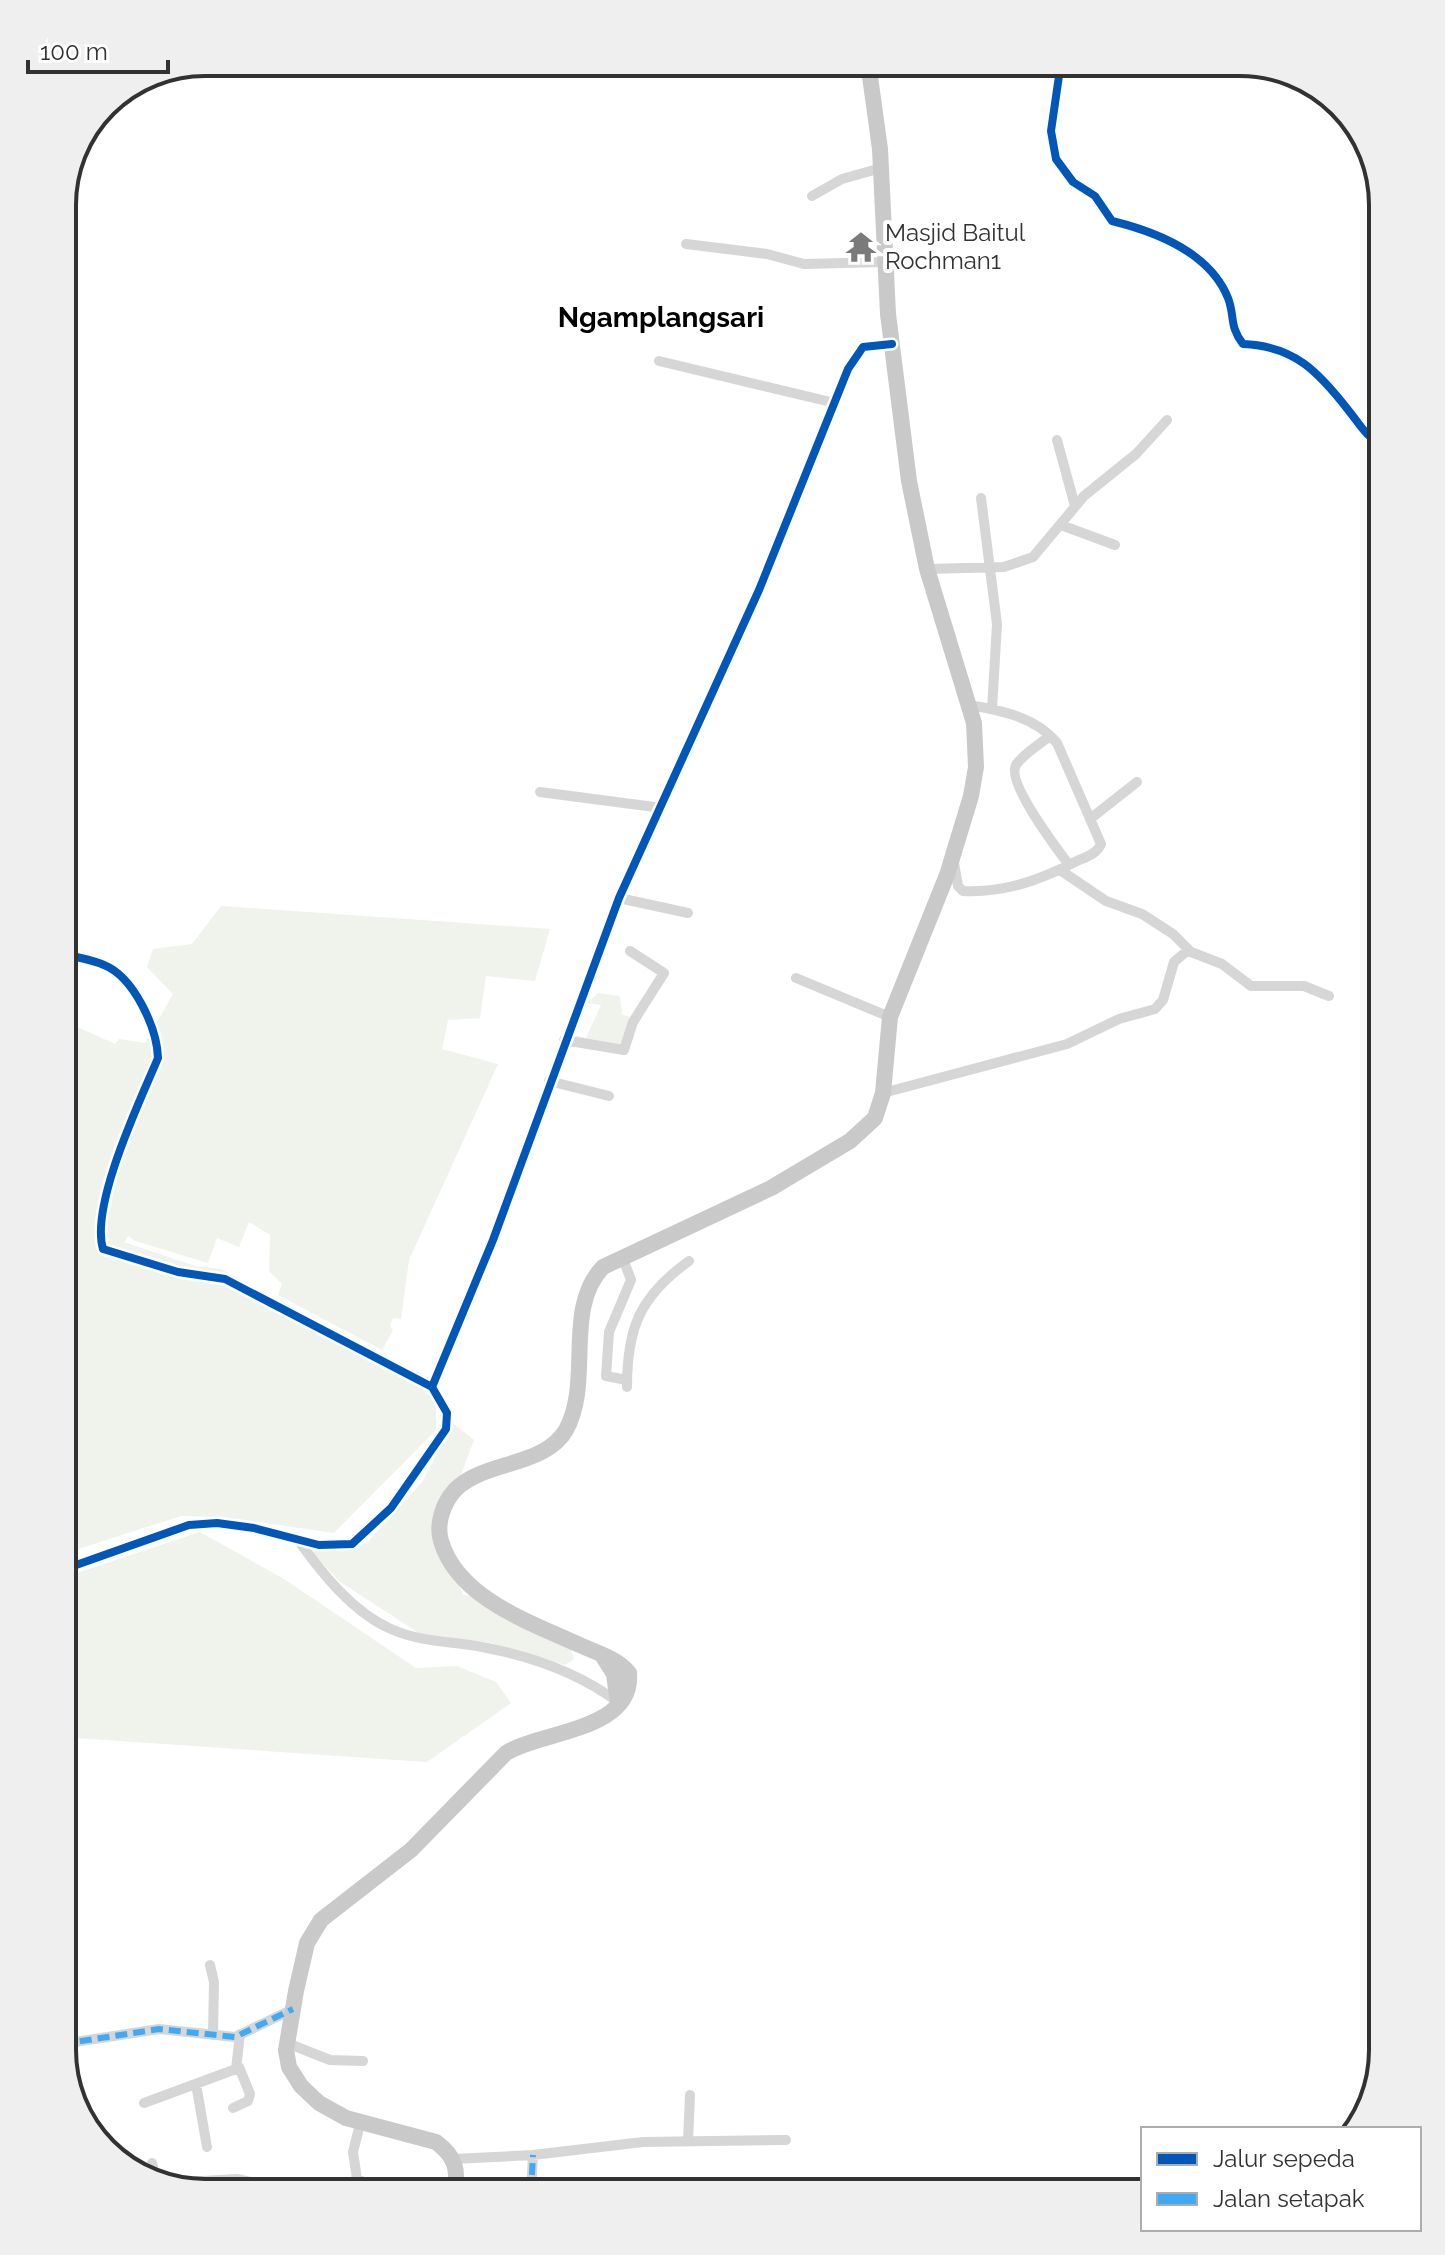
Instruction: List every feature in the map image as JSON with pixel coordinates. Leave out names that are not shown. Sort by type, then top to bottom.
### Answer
[{"type":"main road","points":[[457,2179],[453,2159],[446,2149],[426,2138],[360,2124],[333,2112],[301,2086],[289,2067],[287,2043],[307,1943],[328,1913],[411,1850],[506,1753],[536,1738],[589,1725],[608,1714],[618,1702],[614,1674],[602,1655],[528,1621],[460,1577],[445,1553],[439,1525],[454,1491],[466,1482],[542,1449],[566,1430],[576,1391],[587,1290],[603,1267],[622,1256],[708,1221],[812,1165],[870,1124],[883,1093],[890,1017],[953,857],[975,776],[975,731],[969,705],[915,524],[892,344],[884,262],[881,168],[870,76]]},
{"type":"street","points":[[1059,76],[1051,131],[1056,159],[1073,182],[1095,196],[1112,221],[1150,231],[1217,273],[1229,302],[1232,330],[1243,344],[1271,345],[1293,354],[1348,410],[1369,438]]},
{"type":"street","points":[[812,196],[842,179],[881,168]]},
{"type":"street","points":[[686,244],[767,254],[804,264],[884,262]]},
{"type":"street","points":[[432,1387],[493,1240],[564,1040],[619,898],[759,590],[835,403],[859,350],[865,346],[892,344]]},
{"type":"street","points":[[659,361],[835,403]]},
{"type":"street","points":[[927,569],[1014,566],[1033,557],[1075,506],[1134,456],[1167,420]]},
{"type":"street","points":[[1057,440],[1075,506]]},
{"type":"street","points":[[981,498],[997,638],[992,709]]},
{"type":"street","points":[[1061,525],[1115,545]]},
{"type":"street","points":[[953,857],[958,886],[966,891],[1020,886],[1065,868],[1100,848],[1090,819],[1050,736],[1020,717],[969,705]]},
{"type":"street","points":[[1050,736],[1016,765],[1014,774],[1065,868],[1106,901],[1142,914],[1173,934],[1188,950],[1222,964],[1251,986],[1304,986],[1329,996]]},
{"type":"street","points":[[1090,819],[1137,782]]},
{"type":"street","points":[[540,792],[662,808]]},
{"type":"street","points":[[619,898],[688,913]]},
{"type":"street","points":[[883,1093],[1067,1044],[1119,1019],[1155,1009],[1163,1000],[1174,962],[1188,950]]},
{"type":"street","points":[[564,1040],[624,1050],[633,1022],[664,973],[630,951]]},
{"type":"street","points":[[76,957],[103,964],[121,974],[148,1021],[158,1046],[158,1058],[110,1180],[102,1227],[103,1249],[178,1272],[225,1279],[432,1387],[447,1413],[448,1424],[391,1508],[352,1544],[319,1545],[254,1528],[217,1523],[189,1525],[76,1565]]},
{"type":"street","points":[[796,978],[890,1017]]},
{"type":"street","points":[[549,1081],[609,1096]]},
{"type":"street","points":[[622,1256],[631,1280],[609,1332],[606,1376],[627,1384],[627,1357],[634,1325],[647,1300],[689,1261]]},
{"type":"street","points":[[298,1540],[321,1573],[388,1628],[418,1639],[485,1647],[527,1658],[597,1687],[618,1702]]},
{"type":"street","points":[[210,1965],[214,1982],[213,2035]]},
{"type":"street","points":[[76,2042],[159,2029],[213,2035],[240,2034],[293,2009]]},
{"type":"street","points":[[233,2108],[248,2101],[250,2094],[239,2067],[240,2034]]},
{"type":"street","points":[[287,2043],[330,2060],[363,2061]]},
{"type":"street","points":[[144,2103],[239,2067]]},
{"type":"street","points":[[196,2084],[207,2147]]},
{"type":"street","points":[[688,2141],[690,2095]]},
{"type":"street","points":[[357,2179],[353,2152],[360,2124]]},
{"type":"street","points":[[453,2159],[533,2155],[643,2142],[786,2140]]},
{"type":"street","points":[[532,2179],[533,2155]]},
{"type":"street","points":[[152,2163],[153,2168]]},
{"type":"shaded area","points":[[221,906],[550,929],[535,981],[486,976],[480,1018],[448,1020],[442,1049],[498,1064],[409,1260],[401,1319],[393,1318],[390,1326],[393,1330],[382,1350],[278,1295],[282,1284],[269,1271],[270,1235],[249,1222],[239,1247],[217,1238],[208,1263],[135,1241],[128,1236],[124,1242],[195,1266],[221,1269],[425,1378],[424,1390],[436,1403],[436,1430],[334,1533],[223,1517],[181,1516],[76,1550],[76,1026],[115,1044],[119,1039],[145,1043],[173,994],[147,967],[153,949],[192,944]]},
{"type":"shaded area","points":[[598,993],[620,996],[622,1014],[633,1018],[623,1048],[567,1039],[570,1034],[586,1038],[601,1005],[587,1003]]},
{"type":"shaded area","points":[[453,1423],[474,1440],[439,1533],[463,1595],[489,1598],[569,1644],[574,1659],[565,1665],[492,1643],[420,1634],[339,1581],[311,1551],[346,1550],[368,1542],[422,1482]]},
{"type":"shaded area","points":[[200,1532],[284,1579],[416,1668],[457,1666],[496,1682],[511,1703],[427,1762],[76,1738],[76,1573]]},
{"type":"marked path","points":[[76,2042],[159,2029],[235,2037],[293,2009]]},
{"type":"marked path","points":[[532,2179],[533,2155]]},
{"type":"cycle path","points":[[1059,76],[1051,131],[1056,159],[1073,182],[1095,196],[1112,221],[1164,238],[1195,257],[1220,282],[1243,344],[1277,350],[1304,363],[1327,384],[1369,436]]},
{"type":"cycle path","points":[[76,1565],[189,1525],[217,1523],[254,1528],[319,1545],[352,1544],[391,1508],[446,1429],[447,1413],[432,1387],[493,1240],[619,898],[759,590],[848,369],[863,347],[892,344]]},
{"type":"cycle path","points":[[76,956],[104,965],[125,980],[142,1005],[157,1046],[158,1058],[110,1181],[101,1230],[103,1249],[178,1272],[225,1279],[432,1387]]},
{"type":"place","name":"Masjid Baitul Rochman1","points":[[861,247]]},
{"type":"district","name":"Ngamplangsari","points":[[661,317]]}]
